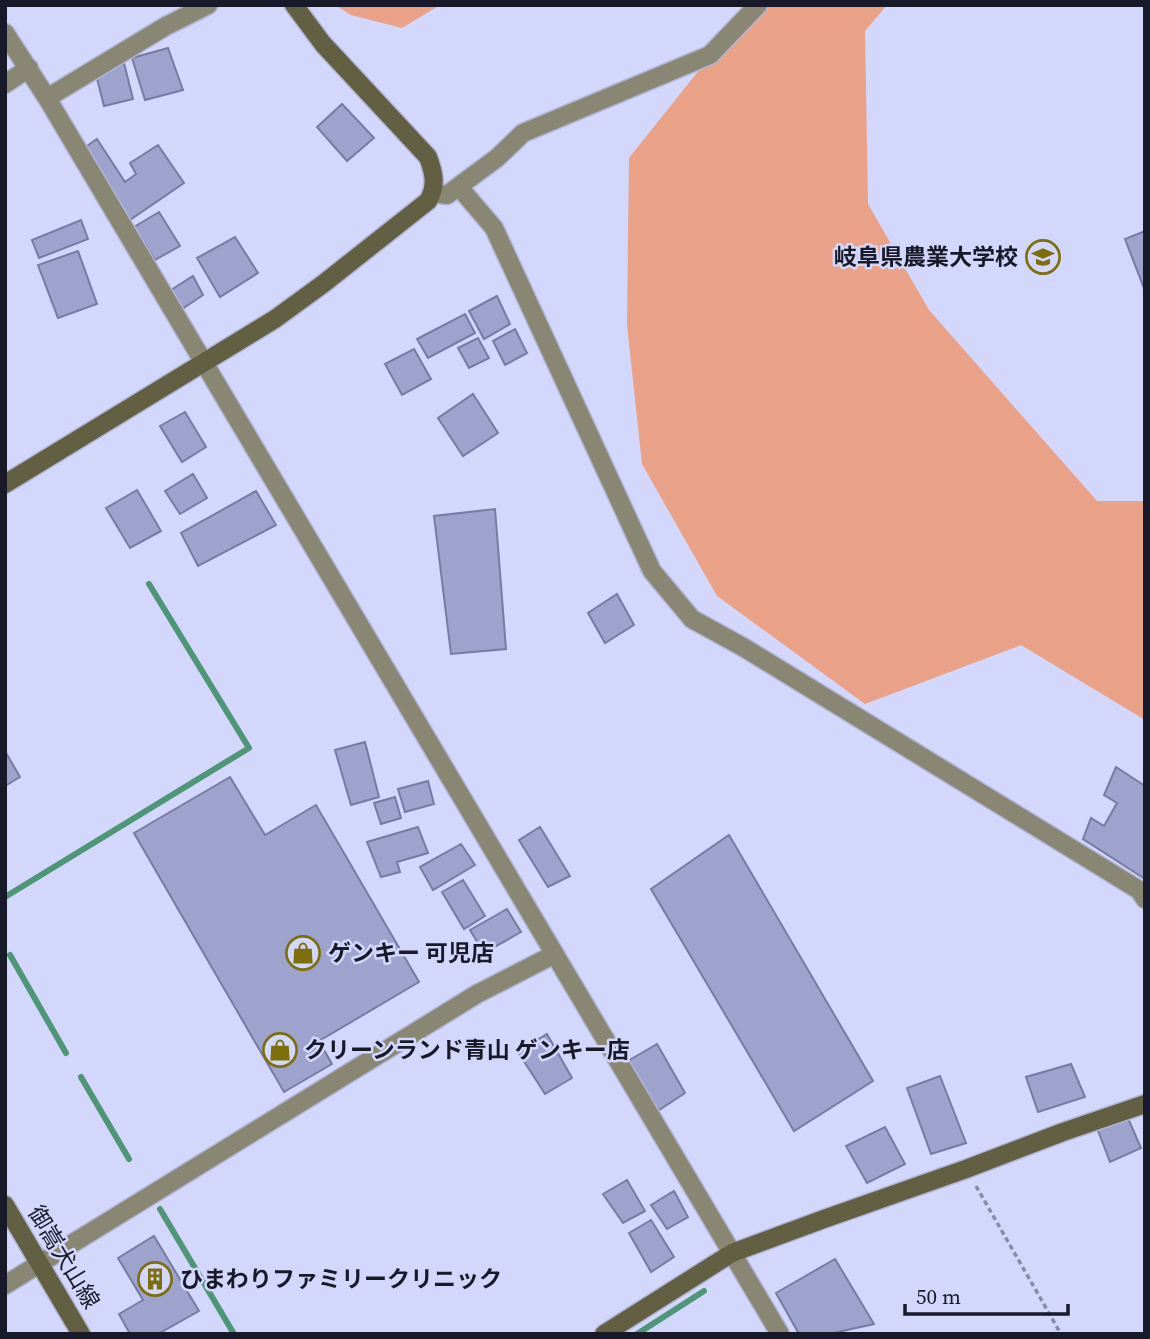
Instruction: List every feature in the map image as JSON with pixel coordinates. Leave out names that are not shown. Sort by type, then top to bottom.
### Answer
[{"type":"street","points":[[47,98],[166,26],[208,5]]},
{"type":"street","points":[[5,484],[275,319],[428,201],[433,192],[434,173],[428,157],[323,44],[294,5]]},
{"type":"street","points":[[433,192],[447,195],[497,158],[523,133],[710,55],[758,5]]},
{"type":"street","points":[[5,33],[47,98],[780,1334]]},
{"type":"street","points":[[5,84],[29,68]]},
{"type":"street","points":[[459,187],[494,228],[652,571],[692,619],[743,647],[1139,890],[1145,899]]},
{"type":"street","points":[[5,1285],[477,994],[555,954]]},
{"type":"street","points":[[604,1334],[732,1254],[1145,1104]]},
{"type":"street","name":"御嵩犬山線","points":[[5,1205],[81,1334]]},
{"type":"path","points":[[966,1169],[1061,1334]]},
{"type":"shaded area","points":[[335,5],[440,5],[402,28],[351,15]]},
{"type":"shaded area","points":[[751,5],[887,5],[865,31],[868,204],[929,310],[1097,501],[1145,501],[1145,720],[1021,645],[865,704],[717,596],[642,464],[627,325],[629,158]]},
{"type":"building","points":[[168,48],[183,90],[145,100],[132,58]]},
{"type":"building","points":[[124,63],[133,99],[104,106],[95,71]]},
{"type":"building","points":[[342,104],[374,138],[347,161],[317,127]]},
{"type":"building","points":[[97,139],[125,182],[136,174],[130,163],[158,145],[184,183],[124,224],[80,151]]},
{"type":"building","points":[[159,212],[180,246],[155,260],[134,227]]},
{"type":"building","points":[[81,220],[88,239],[39,258],[32,240]]},
{"type":"building","points":[[1145,231],[1145,291],[1125,239]]},
{"type":"building","points":[[235,237],[258,273],[220,297],[197,258]]},
{"type":"building","points":[[78,251],[97,304],[58,318],[38,265]]},
{"type":"building","points":[[193,276],[203,295],[182,309],[171,290]]},
{"type":"building","points":[[497,296],[510,324],[484,339],[469,311]]},
{"type":"building","points":[[465,314],[475,333],[428,358],[417,339]]},
{"type":"building","points":[[515,329],[527,353],[505,365],[493,341]]},
{"type":"building","points":[[478,338],[489,358],[469,368],[458,348]]},
{"type":"building","points":[[414,349],[431,379],[402,395],[385,364]]},
{"type":"building","points":[[473,394],[498,433],[463,456],[438,418]]},
{"type":"building","points":[[185,412],[206,447],[182,462],[160,426]]},
{"type":"building","points":[[193,474],[207,498],[180,514],[165,491]]},
{"type":"building","points":[[137,490],[161,531],[130,548],[106,508]]},
{"type":"building","points":[[256,491],[276,525],[198,566],[181,533]]},
{"type":"building","points":[[495,509],[506,649],[451,654],[434,516]]},
{"type":"building","points":[[617,594],[634,625],[605,643],[588,613]]},
{"type":"building","points":[[365,742],[379,797],[351,805],[335,750]]},
{"type":"building","points":[[5,751],[20,777],[5,786]]},
{"type":"building","points":[[1116,767],[1145,786],[1145,879],[1083,839],[1091,818],[1104,826],[1117,803],[1104,795]]},
{"type":"building","name":"ゲンキー 可児店","points":[[230,777],[265,835],[316,805],[419,982],[319,1041],[332,1064],[284,1092],[134,833]]},
{"type":"building","points":[[428,781],[434,804],[405,812],[398,789]]},
{"type":"building","points":[[395,797],[401,818],[381,824],[374,803]]},
{"type":"building","points":[[418,827],[428,853],[397,862],[400,872],[381,877],[367,842]]},
{"type":"building","points":[[540,827],[570,876],[548,887],[519,840]]},
{"type":"building","points":[[729,835],[873,1081],[794,1131],[651,889]]},
{"type":"building","points":[[461,844],[475,865],[433,890],[420,867]]},
{"type":"building","points":[[463,880],[485,916],[464,929],[442,892]]},
{"type":"building","points":[[507,909],[521,932],[484,953],[470,930]]},
{"type":"building","points":[[547,1034],[572,1078],[545,1094],[518,1052]]},
{"type":"building","points":[[657,1044],[685,1093],[656,1112],[626,1062]]},
{"type":"building","points":[[1071,1064],[1085,1097],[1038,1112],[1026,1077]]},
{"type":"building","points":[[940,1076],[966,1143],[931,1154],[907,1088]]},
{"type":"building","points":[[1127,1116],[1141,1148],[1110,1162],[1097,1128]]},
{"type":"building","points":[[885,1127],[905,1164],[867,1183],[846,1146]]},
{"type":"building","points":[[627,1180],[645,1211],[623,1223],[603,1194]]},
{"type":"building","points":[[674,1191],[688,1217],[667,1229],[651,1205]]},
{"type":"building","points":[[651,1220],[674,1257],[651,1272],[629,1233]]},
{"type":"building","name":"ひまわりファミリークリニック","points":[[154,1236],[199,1311],[158,1334],[130,1334],[119,1314],[143,1300],[118,1258]]},
{"type":"building","points":[[835,1259],[874,1324],[829,1334],[799,1334],[776,1293]]},
{"type":"waterway","points":[[5,897],[249,748],[149,584]]},
{"type":"waterway","points":[[10,955],[66,1053]]},
{"type":"waterway","points":[[81,1077],[129,1159]]},
{"type":"waterway","points":[[160,1209],[234,1334]]},
{"type":"waterway","points":[[637,1334],[704,1291]]},
{"type":"place","name":"岐阜県農業大学校","points":[[1043,257]]},
{"type":"place","name":"ゲンキー 可児店","points":[[303,953]]},
{"type":"place","name":"クリーンランド青山 ゲンキー店","points":[[280,1050]]},
{"type":"place","name":"ひまわりファミリークリニック","points":[[155,1279]]}]
